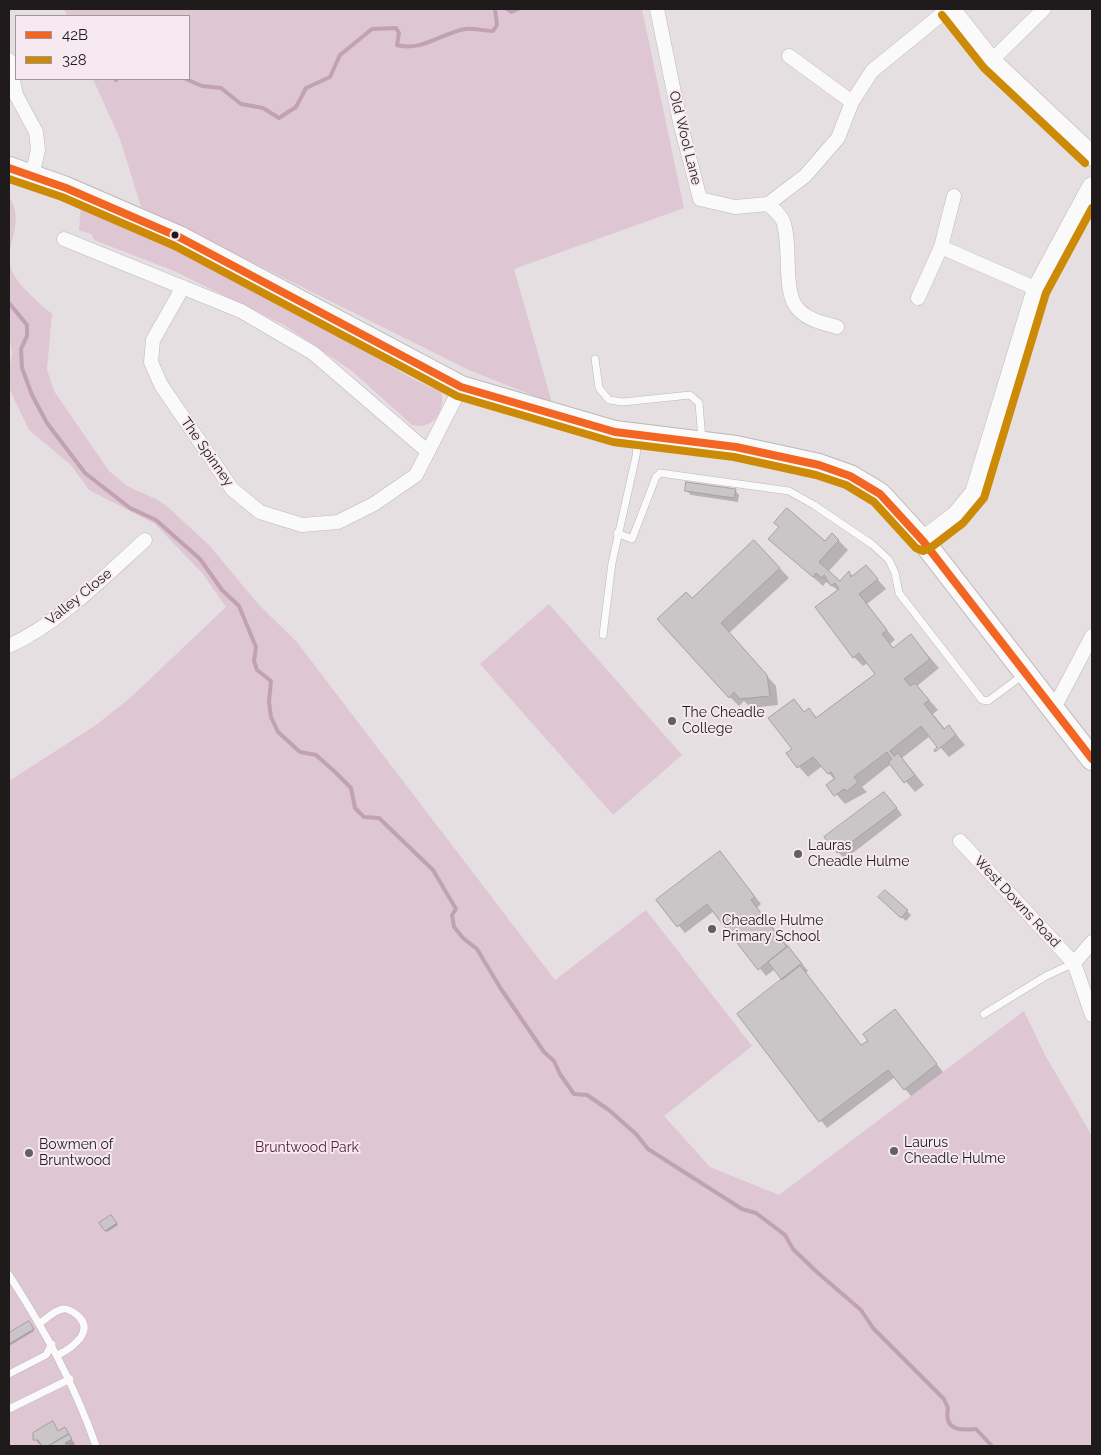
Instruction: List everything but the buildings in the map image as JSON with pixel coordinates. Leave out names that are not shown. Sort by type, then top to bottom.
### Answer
[{"type":"main road","points":[[9,168],[66,188],[180,237],[461,387],[589,426],[776,455],[819,465],[850,476],[880,494],[923,541],[1092,759]]},
{"type":"street","name":"Old Wool Lane","points":[[657,9],[680,122],[700,199],[735,207],[768,204]]},
{"type":"street","points":[[837,327],[812,320],[797,308],[790,293],[789,245],[782,219],[768,204],[805,176],[838,138],[852,102],[872,71],[949,9],[991,61],[1092,156]]},
{"type":"street","points":[[991,61],[1044,9]]},
{"type":"street","points":[[789,56],[852,102]]},
{"type":"street","points":[[9,60],[16,95],[36,132],[38,150],[32,176]]},
{"type":"street","points":[[923,541],[956,516],[975,492],[1037,289],[1092,187]]},
{"type":"street","points":[[918,298],[941,248],[954,196]]},
{"type":"street","points":[[64,239],[241,311],[313,353],[427,451]]},
{"type":"street","points":[[941,248],[1037,289]]},
{"type":"street","name":"The Spinney","points":[[183,287],[153,340],[151,362],[161,385],[232,489],[260,512],[302,525],[338,522],[374,504],[416,475],[461,387]]},
{"type":"street","name":"Valley Close","points":[[9,646],[25,639],[70,606],[145,540]]},
{"type":"street","points":[[1054,708],[1092,639]]},
{"type":"street","name":"West Downs Road","points":[[960,841],[1074,963]]},
{"type":"street","points":[[1092,942],[1074,963],[1092,1015]]},
{"type":"lane","points":[[595,359],[599,388],[608,400],[623,402],[690,395],[699,403],[702,443]]},
{"type":"lane","points":[[603,635],[618,533],[639,435]]},
{"type":"lane","points":[[618,533],[632,539],[656,477],[660,473],[789,491],[845,524],[889,560],[899,593],[982,700],[988,701],[1025,673]]},
{"type":"lane","points":[[984,1014],[1046,976],[1074,963]]},
{"type":"lane","points":[[9,1275],[58,1355],[70,1379],[96,1446]]},
{"type":"lane","points":[[40,1323],[60,1309],[76,1314],[82,1322],[84,1329],[79,1340],[74,1346],[58,1355]]},
{"type":"lane","points":[[9,1374],[46,1355],[52,1344]]},
{"type":"lane","points":[[9,1409],[70,1379]]},
{"type":"green space","points":[[64,9],[642,9],[684,208],[514,269],[552,403],[469,370],[141,207],[120,139],[93,80],[190,80],[190,15],[67,15]]},
{"type":"green space","name":"Bruntwood Park","points":[[9,196],[14,205],[16,223],[10,255],[12,271],[27,291],[52,314],[47,369],[54,391],[109,471],[127,486],[158,500],[170,509],[209,545],[259,605],[296,641],[555,980],[646,910],[752,1046],[664,1116],[710,1167],[779,1195],[1024,1011],[1045,1055],[1092,1136],[1092,1446],[9,1446],[9,781],[96,725],[130,698],[226,607],[203,574],[155,524],[89,490],[71,465],[29,430],[9,388],[9,370],[12,354],[9,332]]},
{"type":"green space","points":[[81,207],[147,236],[212,269],[341,337],[415,380],[441,392],[442,406],[440,412],[432,422],[426,425],[412,425],[352,371],[284,325],[174,271],[94,240],[91,234],[79,230]]},
{"type":"green space","points":[[549,604],[682,755],[613,815],[480,664]]},
{"type":"waterway","points":[[188,80],[202,86],[221,88],[241,104],[263,108],[279,118],[296,107],[306,88],[330,77],[340,55],[372,29],[396,28],[399,33],[397,45],[415,46],[465,29],[493,31],[497,25],[495,9]]},
{"type":"waterway","points":[[507,9],[511,12],[518,9]]},
{"type":"waterway","points":[[9,303],[27,325],[27,336],[21,349],[22,368],[32,395],[47,423],[85,473],[130,508],[156,520],[200,559],[222,590],[239,606],[256,647],[254,661],[257,670],[271,681],[269,702],[271,717],[278,732],[300,752],[316,755],[334,771],[351,788],[355,808],[364,817],[379,818],[433,870],[456,909],[452,915],[454,927],[463,938],[477,949],[501,989],[544,1052],[554,1061],[560,1074],[574,1094],[587,1095],[609,1110],[636,1134],[648,1149],[742,1209],[756,1213],[785,1235],[793,1249],[861,1310],[873,1328],[944,1399],[948,1408],[947,1415],[950,1424],[963,1430],[976,1429],[992,1446]]},
{"type":"transit line","name":"328","points":[[942,15],[984,68],[1085,163]]},
{"type":"transit line","name":"42B","points":[[9,168],[66,188],[179,237],[461,387],[615,432],[736,447],[819,465],[850,476],[880,494],[923,541],[1092,759]]},
{"type":"transit line","name":"328","points":[[9,179],[62,197],[175,246],[457,396],[613,442],[734,457],[816,475],[846,485],[874,502],[916,548],[923,551],[929,549],[963,523],[984,498],[1046,293],[1092,208]]},
{"type":"place","name":"The Cheadle College","points":[[672,721]]},
{"type":"place","name":"Lauras Cheadle Hulme","points":[[798,854]]},
{"type":"place","name":"Cheadle Hulme Primary School","points":[[712,929]]},
{"type":"place","name":"Laurus Cheadle Hulme","points":[[894,1151]]},
{"type":"place","name":"Bowmen of Bruntwood","points":[[29,1153]]}]
